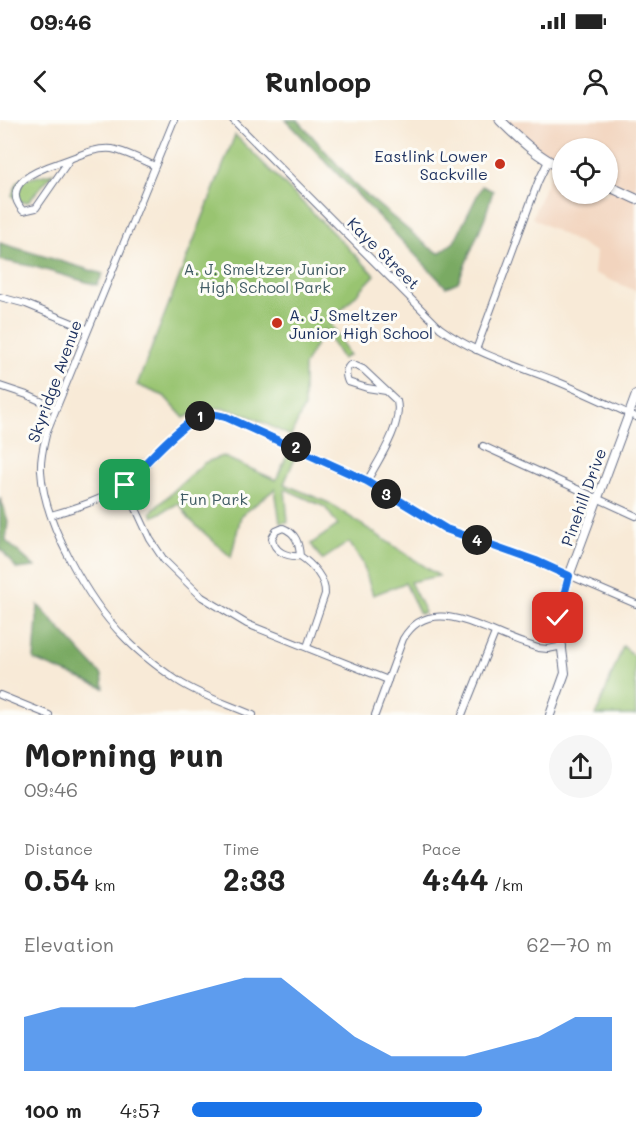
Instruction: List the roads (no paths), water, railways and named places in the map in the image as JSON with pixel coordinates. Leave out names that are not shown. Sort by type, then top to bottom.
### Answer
[{"type":"main road","points":[[500,120],[523,143],[552,163]]},
{"type":"main road","points":[[618,191],[636,199]]},
{"type":"street","name":"Skyridge Avenue","points":[[174,120],[87,328],[47,431],[40,458],[44,493],[51,515],[74,566],[105,615],[124,637],[179,681],[214,700],[253,715]]},
{"type":"street","name":"Kaye Street","points":[[233,120],[440,328],[476,350],[557,382],[633,416]]},
{"type":"street","points":[[12,181],[22,175],[81,154],[111,149],[155,166]]},
{"type":"street","points":[[8,195],[11,204],[23,211],[36,208],[70,159]]},
{"type":"street","points":[[476,350],[538,182],[548,161]]},
{"type":"street","points":[[0,297],[26,304],[87,328]]},
{"type":"street","points":[[367,481],[399,414],[397,401],[363,369],[351,364],[347,368],[348,382],[386,391]]},
{"type":"street","points":[[0,386],[56,408]]},
{"type":"street","name":"Pinehill Drive","points":[[550,715],[565,673],[558,618],[569,576],[633,416],[636,396]]},
{"type":"street","points":[[51,515],[88,503],[125,485],[184,426],[197,417],[207,414],[226,417],[367,481],[446,529],[536,561],[636,604]]},
{"type":"street","points":[[483,446],[636,516]]},
{"type":"street","points":[[125,485],[150,539],[164,560],[202,597],[247,624],[388,680]]},
{"type":"street","points":[[300,556],[298,540],[283,528],[276,531],[272,538],[276,549],[289,556],[300,556],[312,566],[326,590],[307,647]]},
{"type":"street","points":[[375,715],[403,639],[416,622],[448,616],[538,648],[563,646]]},
{"type":"street","points":[[462,715],[495,633]]},
{"type":"street","points":[[0,695],[49,715]]},
{"type":"place","name":"Eastlink Lower Sackville","points":[[500,164]]},
{"type":"place","name":"A. J. Smeltzer Junior High School","points":[[277,323]]},
{"type":"park label","name":"A. J. Smeltzer Junior High School Park","points":[[265,277]]},
{"type":"park label","name":"Fun Park","points":[[214,498]]}]
